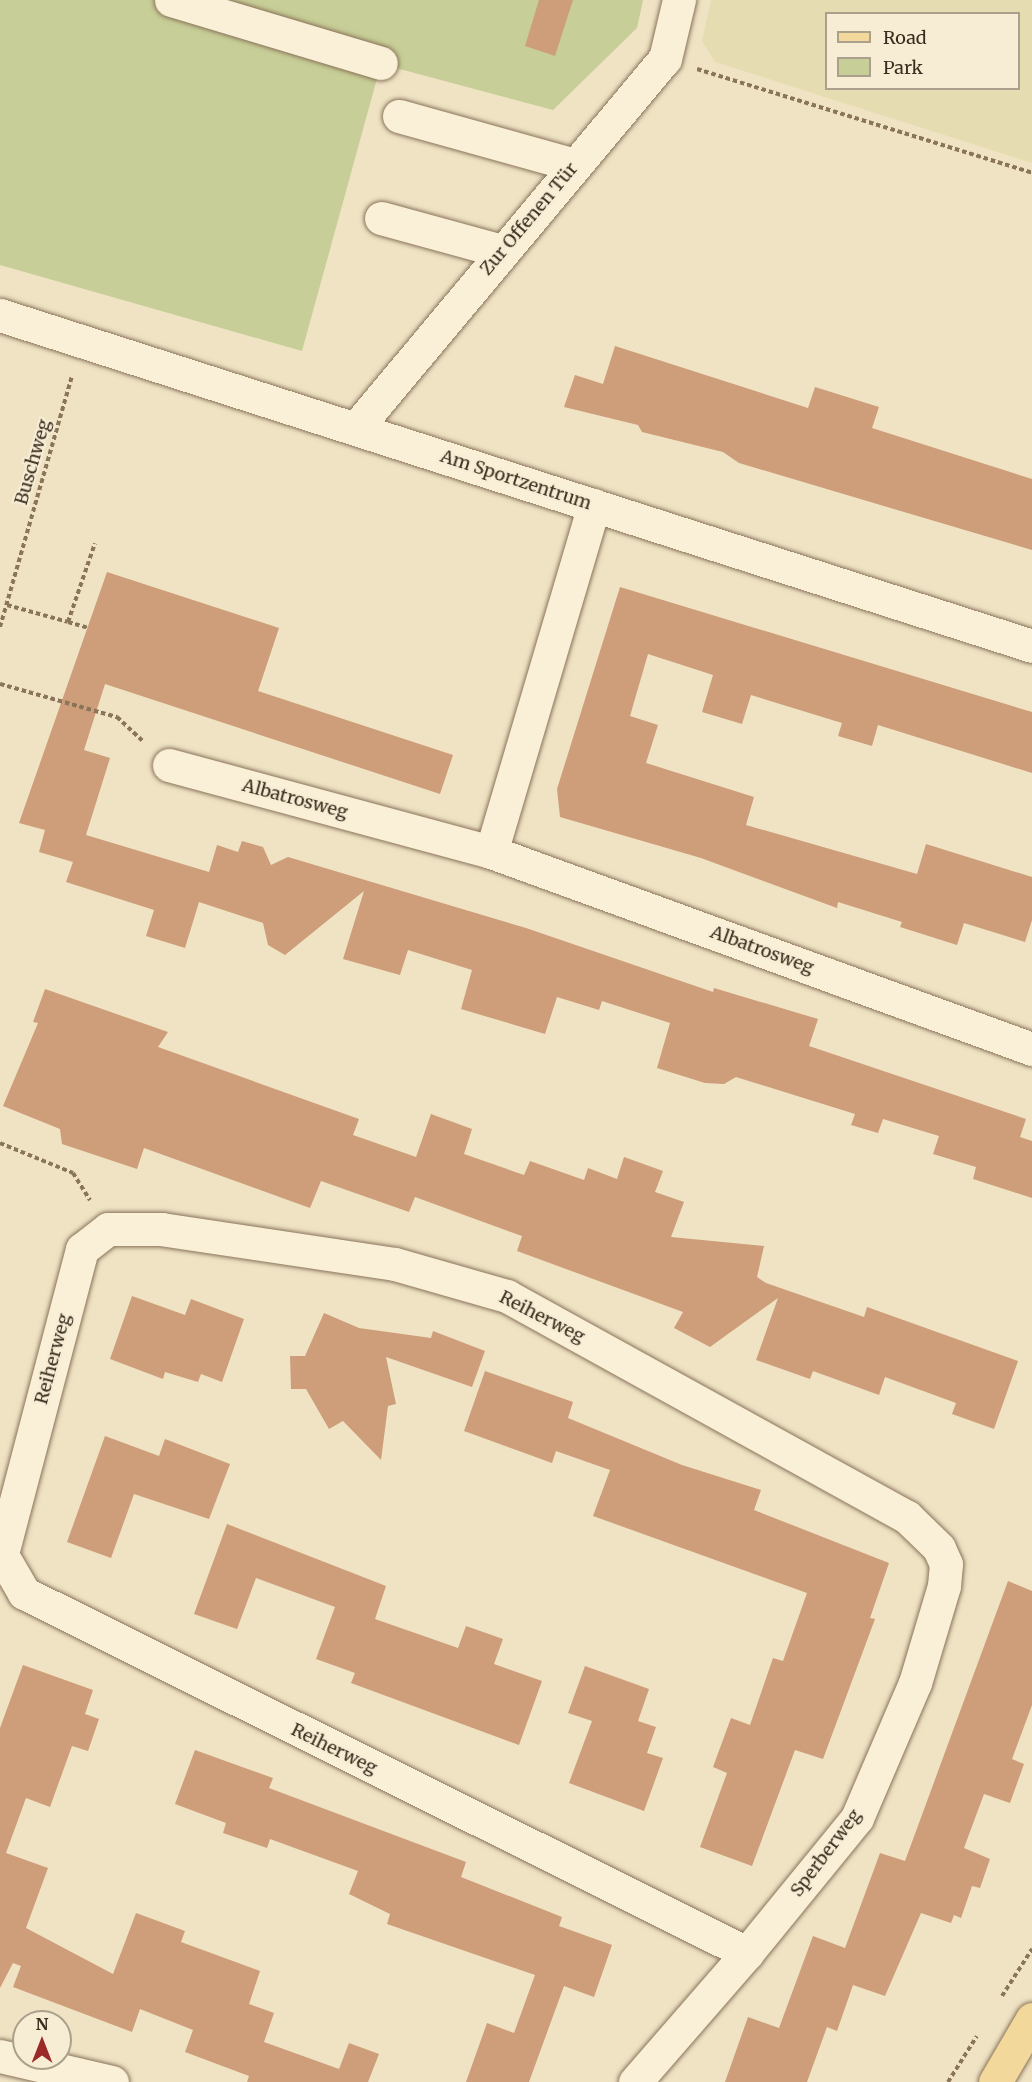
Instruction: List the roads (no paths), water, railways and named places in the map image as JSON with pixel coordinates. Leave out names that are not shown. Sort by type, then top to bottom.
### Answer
[{"type":"main road","points":[[995,2082],[1032,2019]]},
{"type":"street","points":[[171,0],[381,63]]},
{"type":"street","name":"Zur Offenen Tür","points":[[356,428],[665,59],[679,0]]},
{"type":"street","points":[[399,116],[575,165]]},
{"type":"street","points":[[381,218],[502,251]]},
{"type":"street","name":"Am Sportzentrum","points":[[0,315],[1032,646]]},
{"type":"street","points":[[491,852],[594,505]]},
{"type":"street","name":"Albatrosweg","points":[[169,765],[491,852],[1032,1049]]},
{"type":"street","name":"Reiherweg","points":[[747,1953],[24,1593],[2,1555],[82,1249],[108,1229],[162,1229],[395,1264],[507,1296],[907,1518],[939,1548]]},
{"type":"street","name":"Sperberweg","points":[[635,2082],[747,1953],[857,1818],[918,1672],[944,1586],[946,1564],[939,1548]]},
{"type":"street","points":[[0,2056],[111,2082]]}]
